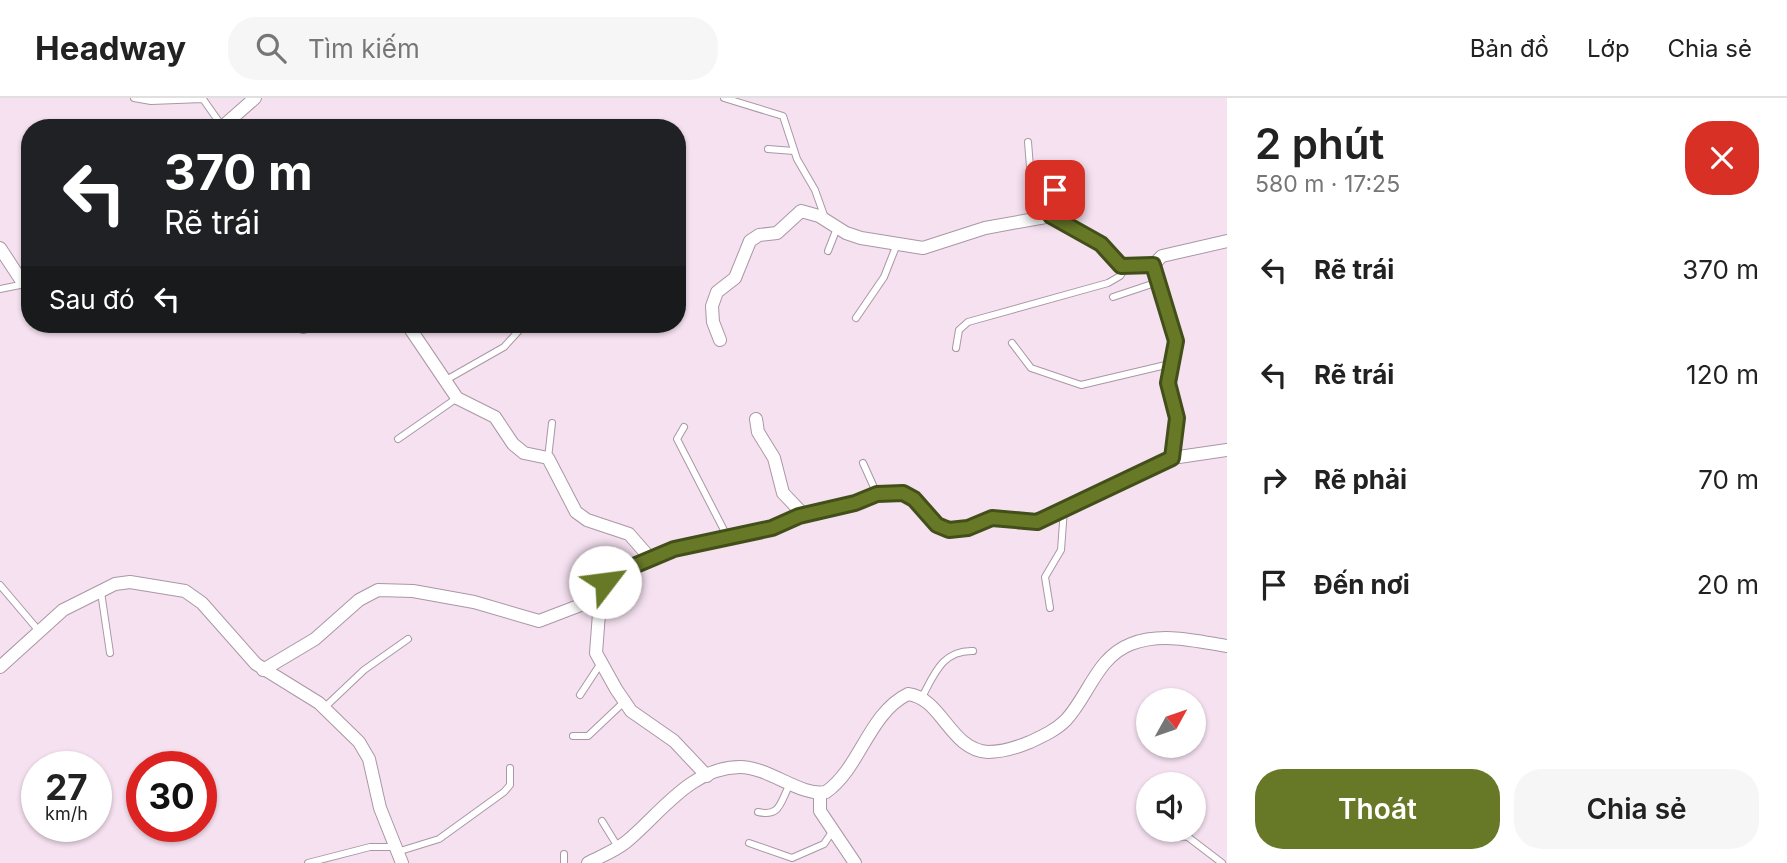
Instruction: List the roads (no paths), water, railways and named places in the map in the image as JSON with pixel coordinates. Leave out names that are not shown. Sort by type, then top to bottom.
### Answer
[{"type":"street","points":[[231,119],[255,98]]},
{"type":"street","points":[[720,340],[713,322],[713,300],[735,278],[750,241],[760,235],[776,233],[801,211],[861,238],[928,247],[985,228],[1051,216],[1101,244],[1117,262],[1126,267],[1153,265],[1162,257],[1227,241]]},
{"type":"street","points":[[0,248],[21,275]]},
{"type":"street","points":[[1153,265],[1175,329],[1176,348],[1168,383],[1177,427],[1172,442],[1172,458]]},
{"type":"street","points":[[413,333],[457,398],[495,417],[513,444],[524,453],[548,458],[576,512],[587,520],[629,534],[650,558]]},
{"type":"street","points":[[756,419],[758,432],[774,458],[783,493],[804,515]]},
{"type":"street","points":[[707,776],[674,741],[641,719],[624,702],[601,663],[596,647],[599,598],[605,582],[650,558],[693,543],[772,528],[804,515],[855,503],[877,494],[903,493],[914,499],[937,525],[949,530],[968,528],[992,518],[1037,522],[1172,458],[1227,450]]},
{"type":"street","points":[[0,667],[63,610],[101,590],[122,582],[185,592],[202,603],[262,670],[325,707],[347,727],[369,759],[380,808],[398,854]]},
{"type":"street","points":[[262,670],[316,639],[366,595],[388,588],[474,602],[540,621],[599,598]]},
{"type":"street","points":[[591,862],[618,847],[685,787],[707,776],[738,767],[762,770],[820,793],[834,786],[866,737],[891,706],[908,694],[921,699],[960,740],[980,751],[997,751],[1021,745],[1058,727],[1073,711],[1103,665],[1117,651],[1131,644],[1163,638],[1227,646]]},
{"type":"street","points":[[820,793],[820,811],[855,863]]},
{"type":"lane","points":[[134,98],[150,101],[203,98],[217,119]]},
{"type":"lane","points":[[724,98],[780,114],[785,120],[794,151],[815,190],[825,220]]},
{"type":"lane","points":[[1028,142],[1028,160],[1051,216]]},
{"type":"lane","points":[[768,149],[794,151]]},
{"type":"lane","points":[[1042,196],[1069,184]]},
{"type":"lane","points":[[828,251],[838,228]]},
{"type":"lane","points":[[856,318],[888,270],[897,244]]},
{"type":"lane","points":[[956,348],[959,330],[968,322],[1108,283],[1120,276],[1126,267]]},
{"type":"lane","points":[[1112,297],[1158,282]]},
{"type":"lane","points":[[0,289],[21,285]]},
{"type":"lane","points":[[446,380],[504,347],[517,333]]},
{"type":"lane","points":[[1012,343],[1031,368],[1081,385],[1172,364]]},
{"type":"lane","points":[[398,439],[457,398]]},
{"type":"lane","points":[[548,458],[552,423]]},
{"type":"lane","points":[[684,427],[677,439],[727,536]]},
{"type":"lane","points":[[863,463],[877,494]]},
{"type":"lane","points":[[1050,608],[1046,573],[1061,550],[1064,509]]},
{"type":"lane","points":[[0,585],[39,631]]},
{"type":"lane","points":[[101,590],[110,653]]},
{"type":"lane","points":[[325,707],[364,670],[408,639]]},
{"type":"lane","points":[[921,699],[944,659],[957,651],[973,651]]},
{"type":"lane","points":[[580,695],[601,663]]},
{"type":"lane","points":[[573,736],[588,736],[624,702]]},
{"type":"lane","points":[[308,863],[370,847],[398,854],[439,839],[504,792],[510,785],[510,768]]},
{"type":"lane","points":[[758,812],[775,812],[791,782]]},
{"type":"lane","points":[[602,821],[618,847]]},
{"type":"lane","points":[[749,843],[792,858],[824,844],[833,830]]},
{"type":"lane","points":[[1195,842],[1222,863]]},
{"type":"lane","points":[[564,854],[564,863]]}]
